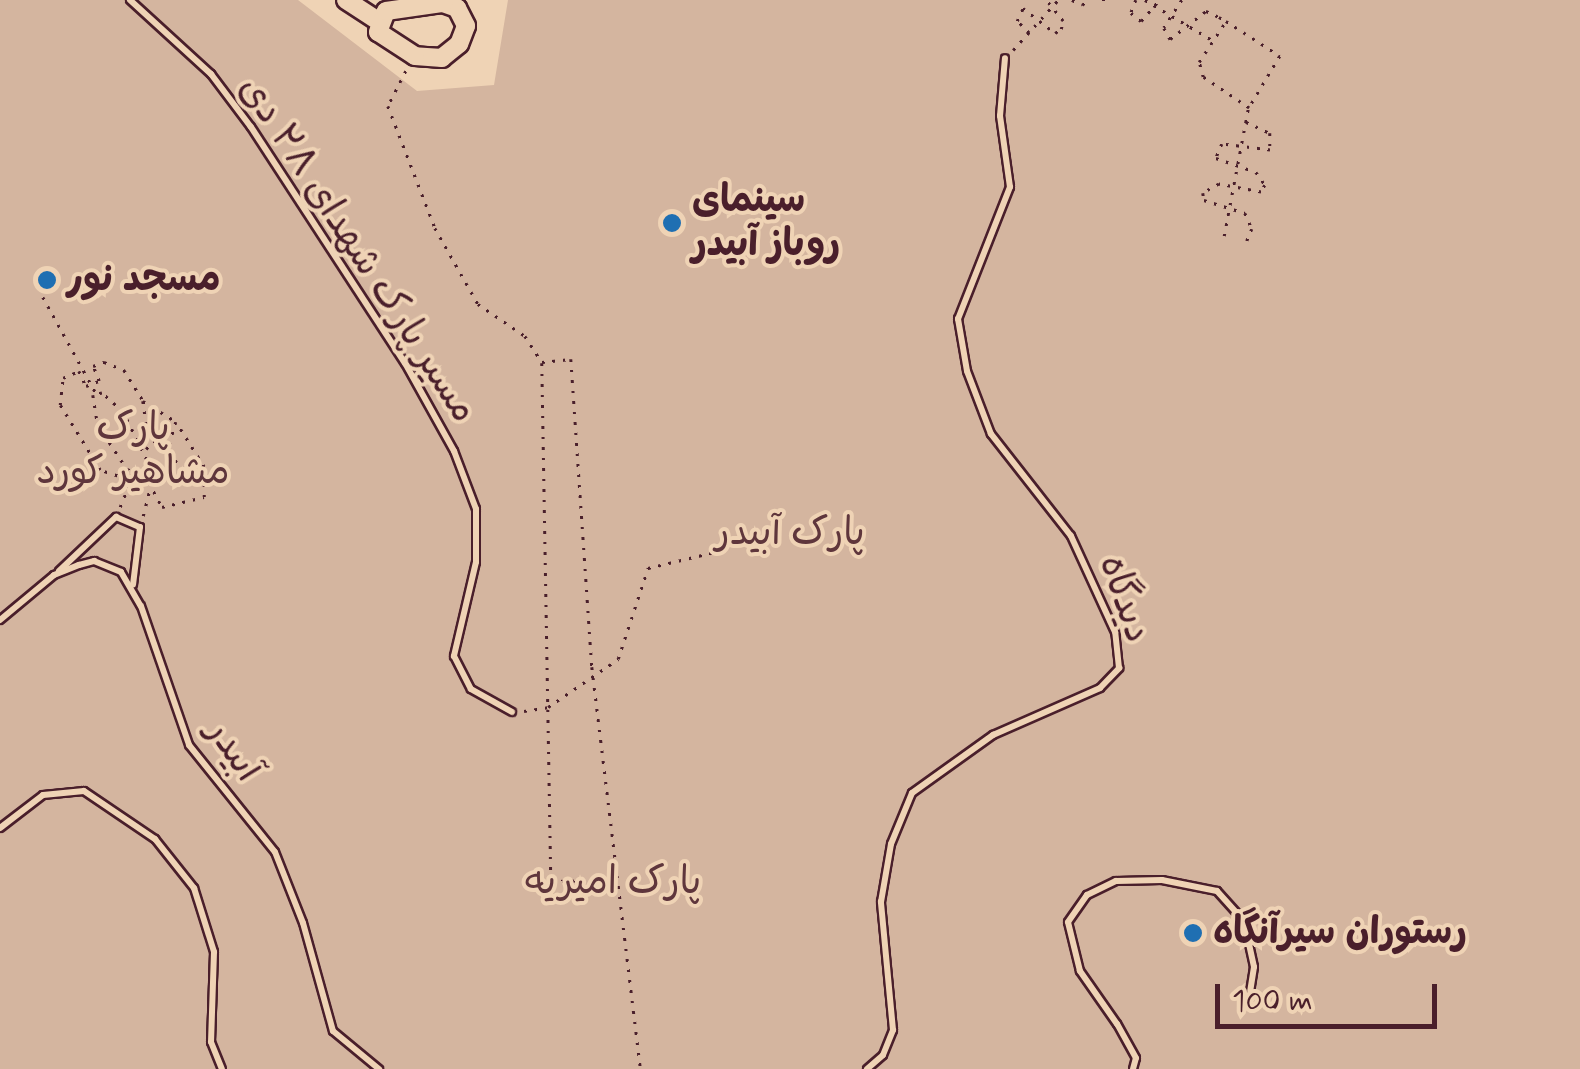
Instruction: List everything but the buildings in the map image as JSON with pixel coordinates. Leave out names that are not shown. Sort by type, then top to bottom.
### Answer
[{"type":"main road","points":[[346,0],[378,21],[385,40],[414,56],[453,52],[465,35],[463,6],[404,6],[378,21]]},
{"type":"lane","name":"مسیر پارک شهدای ۲۸ دی","points":[[130,0],[211,74],[250,127],[406,363],[454,451],[476,508],[476,544],[454,656],[472,689],[512,712]]},
{"type":"lane","name":"دیدگاه","points":[[867,1069],[882,1056],[893,1030],[881,902],[891,844],[912,793],[994,735],[1100,688],[1119,668],[1115,632],[1071,536],[991,434],[967,370],[958,318],[1010,188],[1000,116],[1005,58]]},
{"type":"lane","points":[[0,620],[116,518],[140,527],[132,586]]},
{"type":"lane","points":[[54,575],[94,562],[121,572],[132,586]]},
{"type":"lane","name":"آبیدر","points":[[132,586],[189,745],[275,852],[289,884],[333,1031],[378,1069]]},
{"type":"lane","points":[[0,828],[43,795],[84,792],[155,839],[194,888],[214,952],[212,1042],[222,1069]]},
{"type":"lane","points":[[1134,1069],[1136,1058],[1080,971],[1068,922],[1087,895],[1116,880],[1162,880],[1216,891],[1244,920],[1254,967],[1250,991]]},
{"type":"path","points":[[1028,34],[1018,21],[1023,8],[1054,34],[1062,29],[1046,0]]},
{"type":"path","points":[[1005,58],[1058,0]]},
{"type":"path","points":[[1072,0],[1082,5],[1088,0]]},
{"type":"path","points":[[1102,0],[1111,0]]},
{"type":"path","points":[[1136,0],[1131,13],[1141,21],[1158,0]]},
{"type":"path","points":[[1145,0],[1212,40]]},
{"type":"path","points":[[1182,0],[1164,28],[1170,39],[1206,11],[1280,56],[1249,108],[1224,236]]},
{"type":"path","points":[[1226,22],[1199,62],[1203,77],[1249,108]]},
{"type":"path","points":[[414,56],[388,106],[435,228],[478,304],[526,336],[542,362],[551,881],[616,880]]},
{"type":"path","points":[[1246,122],[1270,133],[1273,142],[1262,151],[1215,148],[1216,158],[1263,176],[1266,185],[1261,192],[1210,186],[1204,200],[1250,220],[1247,242]]},
{"type":"path","points":[[42,297],[96,394],[98,425],[132,475],[152,480]]},
{"type":"path","points":[[542,362],[572,359],[594,677],[640,1069]]},
{"type":"path","points":[[96,394],[123,412],[146,449],[148,462],[143,472],[120,480],[100,470],[60,405],[63,378],[79,372],[86,386],[99,381],[93,366],[112,362],[129,374],[144,401],[149,444],[146,449]]},
{"type":"path","points":[[143,472],[152,480],[162,507],[202,500],[208,478],[200,457],[176,422],[144,401]]},
{"type":"path","points":[[169,447],[176,422]]},
{"type":"path","points":[[149,444],[160,440],[185,469],[208,478]]},
{"type":"path","points":[[148,462],[167,477],[200,457]]},
{"type":"path","points":[[116,518],[132,475]]},
{"type":"path","points":[[140,527],[152,480]]},
{"type":"path","points":[[512,712],[548,707],[618,659],[648,568],[724,550]]},
{"type":"green space","name":"پارک آبیدر","points":[[0,0],[298,0],[417,91],[494,85],[508,0],[1580,0],[1580,1069],[0,1069]]},
{"type":"place","name":"سینمای روباز آبیدر","points":[[672,223]]},
{"type":"place","name":"مسجد نور","points":[[47,280]]},
{"type":"place","name":"رستوران سیرآنگاه","points":[[1193,933]]},
{"type":"park label","name":"پارک مشاهیر کورد","points":[[133,451]]},
{"type":"park label","name":"پارک امیریه","points":[[613,883]]}]
